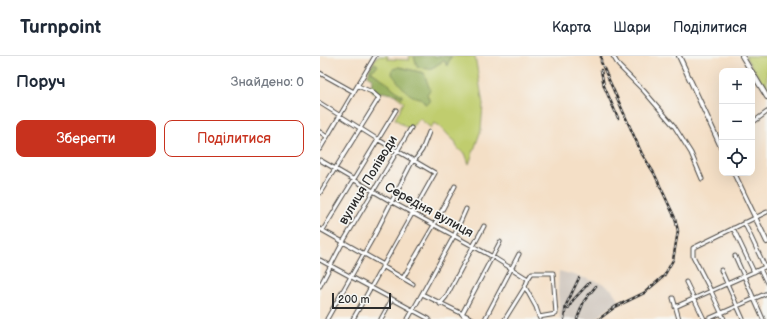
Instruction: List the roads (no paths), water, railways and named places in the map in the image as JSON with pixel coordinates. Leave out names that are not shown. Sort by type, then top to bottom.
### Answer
[{"type":"main road","points":[[679,56],[719,143]]},
{"type":"main road","points":[[742,56],[750,68]]},
{"type":"main road","points":[[755,77],[767,97]]},
{"type":"main road","points":[[735,176],[767,242]]},
{"type":"street","points":[[320,149],[375,56]]},
{"type":"street","points":[[613,56],[619,66],[644,91],[674,126],[691,153],[702,179]]},
{"type":"street","points":[[320,73],[354,92]]},
{"type":"street","points":[[320,193],[379,98],[372,92],[358,86]]},
{"type":"street","points":[[320,103],[435,173],[353,319]]},
{"type":"street","points":[[396,110],[322,229],[413,284]]},
{"type":"street","points":[[755,121],[767,112]]},
{"type":"street","name":"вулиця Поліводи","points":[[320,286],[343,242],[397,150],[412,128]]},
{"type":"street","points":[[320,132],[327,137]]},
{"type":"street","points":[[327,319],[392,202],[413,160],[415,160],[422,150],[430,132]]},
{"type":"street","name":"Середня вулиця","points":[[320,160],[412,214],[493,257],[528,279]]},
{"type":"street","points":[[403,278],[434,225],[454,186]]},
{"type":"street","points":[[408,319],[454,236],[466,209]]},
{"type":"street","points":[[724,319],[693,256],[693,248],[744,222],[767,213]]},
{"type":"street","points":[[675,307],[766,267],[744,222]]},
{"type":"street","points":[[440,304],[446,297],[484,226]]},
{"type":"street","points":[[733,228],[754,272]]},
{"type":"street","points":[[462,314],[500,242]]},
{"type":"street","points":[[485,319],[519,254]]},
{"type":"street","points":[[735,256],[765,319]]},
{"type":"street","points":[[320,260],[429,319]]},
{"type":"street","points":[[760,269],[767,283]]},
{"type":"street","points":[[721,270],[743,319]]},
{"type":"street","points":[[505,319],[526,287],[528,279],[532,273],[553,273],[556,314],[540,318],[526,287]]},
{"type":"street","points":[[686,282],[704,319]]},
{"type":"street","points":[[708,319],[767,292]]},
{"type":"street","points":[[422,294],[473,319]]},
{"type":"street","points":[[673,298],[679,319]]},
{"type":"street","points":[[381,319],[392,299]]},
{"type":"street","points":[[462,314],[466,319]]},
{"type":"railway","points":[[599,319],[615,307],[644,293],[664,276],[673,260],[678,231],[675,218],[654,173],[642,154],[601,62],[601,56]]},
{"type":"railway","points":[[601,70],[604,86],[618,118]]},
{"type":"railway","points":[[564,319],[566,305],[579,278]]},
{"type":"railway","points":[[568,309],[573,300],[589,283]]},
{"type":"railway","points":[[577,319],[584,301],[596,286]]}]
